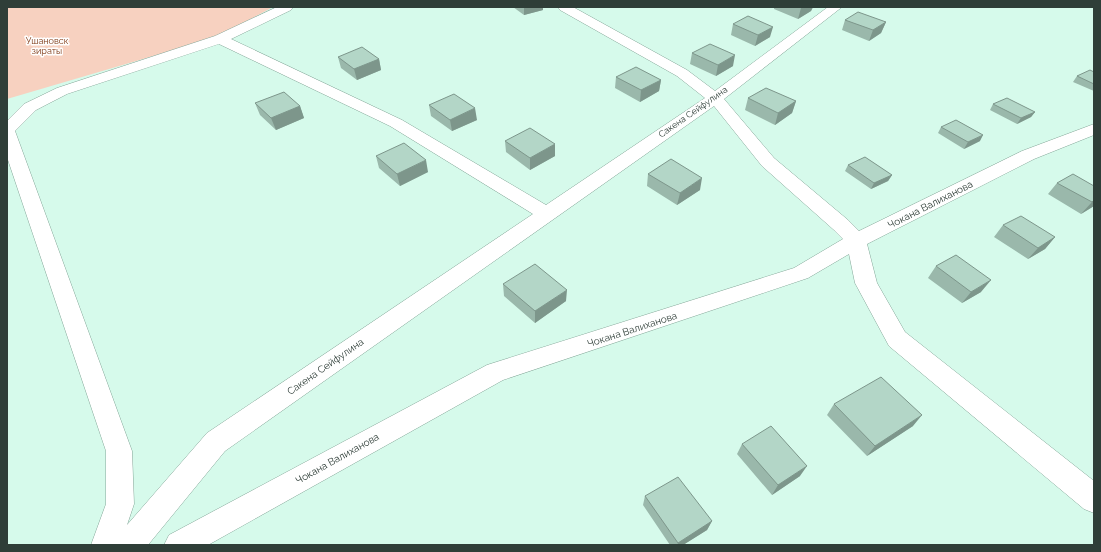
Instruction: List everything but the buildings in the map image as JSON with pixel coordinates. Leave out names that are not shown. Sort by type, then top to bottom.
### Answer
[{"type":"street","points":[[106,545],[120,504],[119,451],[7,131],[30,107],[62,91],[220,40],[287,7]]},
{"type":"street","points":[[564,7],[682,73],[715,98],[768,162],[841,225],[856,242],[866,283],[898,339],[1094,499]]},
{"type":"street","name":"Сакена Сейфулина","points":[[129,545],[216,442],[546,213],[715,98],[836,7]]},
{"type":"street","points":[[220,40],[396,123],[546,213]]},
{"type":"street","name":"Чокана Валиханова","points":[[178,545],[495,372],[638,327],[801,273],[856,242],[1028,155],[1094,129]]},
{"type":"green space","name":"Ушановск зираты","points":[[7,7],[273,7],[218,37],[7,99]]}]
